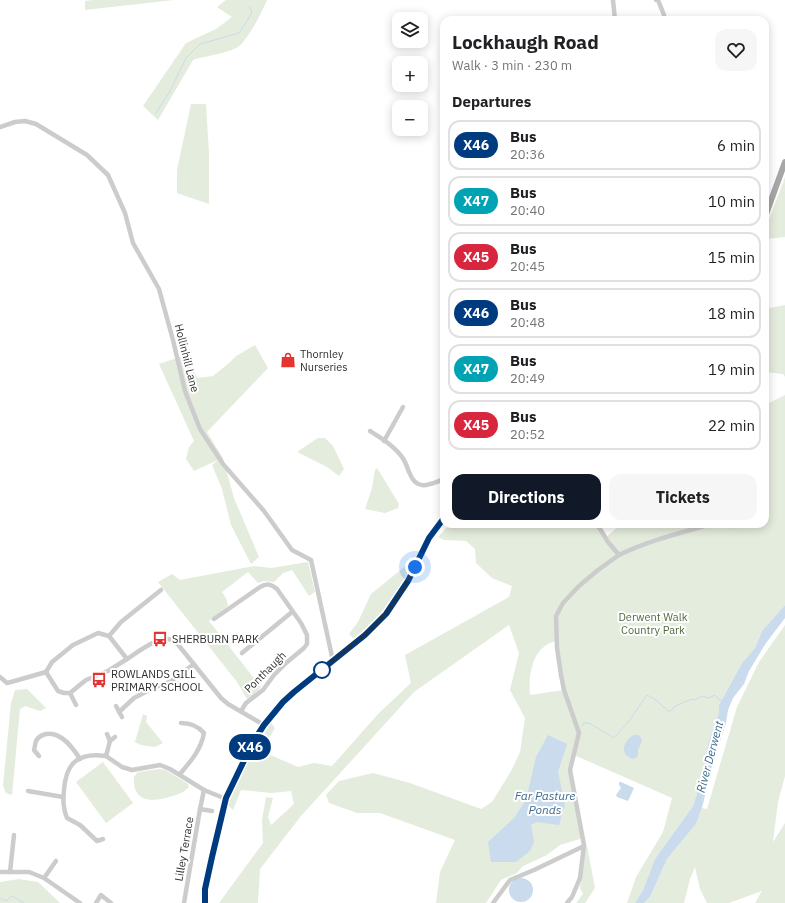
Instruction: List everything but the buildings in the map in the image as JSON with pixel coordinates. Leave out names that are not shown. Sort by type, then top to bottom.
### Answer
[{"type":"main road","points":[[769,206],[785,162]]},
{"type":"main road","points":[[205,903],[205,889],[226,798],[253,742],[264,725],[283,702],[304,683],[365,635],[386,614],[408,581],[429,538],[440,523]]},
{"type":"street","points":[[612,0],[614,16]]},
{"type":"street","points":[[658,0],[664,14]]},
{"type":"street","name":"Hollinhill Lane","points":[[0,127],[15,122],[24,121],[36,124],[87,155],[108,174],[125,213],[134,243],[159,289],[185,392],[200,429],[223,464],[264,511],[292,550],[311,560],[333,661]]},
{"type":"street","points":[[384,441],[403,407]]},
{"type":"street","points":[[370,431],[400,455],[404,460],[410,476],[417,483],[424,486],[440,480]]},
{"type":"street","points":[[599,528],[608,542],[618,553]]},
{"type":"street","points":[[567,903],[572,897],[580,878],[584,846],[570,770],[579,733],[564,690],[561,676],[557,648],[556,616],[563,603],[579,586],[618,553],[698,528]]},
{"type":"street","name":"Ponthaugh","points":[[214,619],[265,584],[272,585],[277,589],[301,623],[307,635],[307,644],[304,648],[286,663],[263,690],[246,703],[241,711]]},
{"type":"street","points":[[109,636],[121,622],[161,590]]},
{"type":"street","points":[[242,653],[292,612]]},
{"type":"street","points":[[0,677],[7,683],[46,672],[52,662],[73,645],[98,633],[109,636],[127,660]]},
{"type":"street","points":[[46,672],[58,691],[70,693],[86,680],[108,672],[143,648],[160,640],[170,638],[176,642],[221,698],[228,704],[264,725]]},
{"type":"street","points":[[119,712],[134,698],[155,687],[170,682],[194,664]]},
{"type":"street","points":[[70,693],[76,705]]},
{"type":"street","points":[[116,706],[122,717]]},
{"type":"street","points":[[180,774],[193,759],[203,739],[204,733],[200,728],[189,723],[181,723]]},
{"type":"street","points":[[34,750],[36,740],[41,735],[49,734],[63,739],[73,748],[80,759]]},
{"type":"street","points":[[107,734],[110,741]]},
{"type":"street","points":[[106,756],[110,741],[115,737]]},
{"type":"street","points":[[28,750],[34,750],[40,756]]},
{"type":"street","points":[[103,839],[97,841],[80,825],[67,818],[63,809],[65,778],[69,767],[80,759],[93,754],[106,756],[122,767],[132,770],[160,765],[180,774],[204,790],[226,798]]},
{"type":"street","points":[[200,809],[204,790]]},
{"type":"street","points":[[28,791],[63,797]]},
{"type":"street","name":"Lilley Terrace","points":[[184,903],[200,809],[212,811]]},
{"type":"street","points":[[10,872],[14,835]]},
{"type":"street","points":[[493,903],[510,880],[584,846]]},
{"type":"street","points":[[44,878],[56,861]]},
{"type":"street","points":[[0,872],[29,872],[44,878],[80,903]]},
{"type":"street","points":[[96,903],[101,895],[111,902]]},
{"type":"green space","points":[[174,0],[85,10],[85,1]]},
{"type":"green space","points":[[226,0],[267,0],[250,32],[238,47],[229,51],[193,60],[158,120],[143,106],[186,43],[216,29],[232,17],[217,7]]},
{"type":"green space","points":[[191,104],[206,104],[209,153],[209,204],[177,193],[177,170]]},
{"type":"green space","points":[[785,177],[785,237],[769,239],[769,219]]},
{"type":"green space","points":[[785,305],[785,377],[783,374],[769,372],[769,308]]},
{"type":"green space","points":[[255,345],[268,368],[207,432],[223,458],[234,498],[259,557],[251,564],[231,525],[222,489],[212,465],[218,460],[194,471],[186,459],[189,447],[194,441],[159,364],[183,356],[198,378],[213,376],[236,356]]},
{"type":"green space","name":"Derwent Walk Country Park","points":[[785,395],[785,605],[762,631],[755,648],[742,663],[719,705],[719,714],[708,744],[701,781],[693,806],[655,859],[643,890],[635,903],[627,903],[636,877],[663,832],[672,798],[574,755],[570,770],[583,838],[560,845],[547,855],[523,866],[517,873],[501,880],[486,903],[436,903],[440,872],[455,840],[380,813],[357,813],[329,803],[326,795],[339,781],[373,773],[410,783],[481,809],[492,802],[511,771],[520,752],[525,718],[510,690],[519,653],[509,625],[414,692],[301,816],[260,869],[258,903],[219,903],[263,843],[262,820],[266,797],[273,798],[268,817],[271,825],[294,804],[291,791],[271,793],[241,790],[233,810],[227,804],[253,750],[271,723],[275,728],[261,751],[298,767],[314,763],[332,766],[378,714],[411,683],[405,655],[509,597],[512,586],[492,578],[476,563],[475,549],[466,541],[444,540],[438,537],[446,528],[599,528],[605,538],[616,528],[769,528],[769,403]],"holes":[[[556,641],[564,690],[530,695],[531,670],[537,655],[548,644]]]},
{"type":"green space","points":[[318,438],[325,438],[333,446],[344,469],[339,476],[327,467],[297,452]]},
{"type":"green space","points":[[377,468],[399,504],[398,508],[385,513],[365,509],[372,488],[375,470]]},
{"type":"green space","points":[[414,554],[410,569],[393,598],[369,625],[353,638],[349,634],[358,622],[371,594],[408,564]]},
{"type":"green space","points":[[308,562],[315,592],[309,596],[292,570],[283,573],[274,582],[264,581],[258,583],[248,572],[222,592],[226,598],[228,606],[209,621],[261,687],[255,694],[247,699],[237,682],[158,582],[172,574],[180,580],[254,566],[271,568]]},
{"type":"green space","points":[[785,625],[785,776],[778,802],[773,842],[785,823],[785,903],[755,903],[762,891],[729,903],[707,903],[700,889],[695,867],[690,879],[684,903],[644,903],[650,897],[667,859],[696,824],[701,808],[707,809],[737,707],[759,662]]},
{"type":"green space","points":[[27,689],[46,708],[40,711],[25,706],[20,709],[12,795],[6,793],[3,786],[11,703],[15,690]]},
{"type":"green space","points":[[143,714],[147,716],[146,722],[163,743],[155,747],[141,745],[135,742]]},
{"type":"green space","points":[[103,762],[133,803],[106,823],[76,782]]},
{"type":"green space","points":[[160,769],[166,770],[188,784],[189,787],[180,794],[162,799],[149,800],[139,795],[134,785],[134,777],[138,772]]},
{"type":"green space","points":[[584,845],[587,846],[595,888],[585,903],[576,903],[583,894],[580,888]]},
{"type":"green space","points":[[19,879],[38,882],[60,903],[0,903],[0,882]]},
{"type":"water","name":"River Derwent","points":[[785,605],[785,618],[766,643],[749,671],[744,684],[733,698],[728,710],[726,723],[711,769],[703,804],[696,824],[667,859],[650,897],[644,903],[635,903],[643,890],[655,859],[693,806],[701,781],[708,744],[719,714],[719,705],[742,663],[755,648],[762,631]]},
{"type":"water","name":"Far Pasture Ponds","points":[[548,735],[567,744],[558,772],[565,804],[559,825],[537,822],[531,825],[534,842],[530,851],[516,862],[491,862],[488,842],[514,818],[526,800],[536,757]]},
{"type":"water","points":[[634,735],[639,735],[642,740],[638,750],[638,756],[633,759],[626,754],[624,747],[627,740]]},
{"type":"water","points":[[619,782],[634,788],[628,801],[617,797],[616,795],[621,788]]},
{"type":"water","points":[[521,878],[530,881],[533,890],[530,899],[521,902],[512,899],[509,890],[512,881]]},
{"type":"waterway","points":[[156,113],[170,91],[186,58],[200,44],[239,33],[252,13],[250,7]]},
{"type":"waterway","points":[[582,726],[584,723],[589,723],[614,738],[629,721],[647,695],[656,700],[668,711],[671,711],[675,706],[692,699],[695,700],[702,696],[709,698],[715,695],[719,700],[723,701]]},
{"type":"waterway","points":[[0,898],[6,901],[12,896],[24,903]]},
{"type":"bus line","name":"X46","points":[[205,903],[205,889],[218,827],[226,798],[253,742],[264,725],[283,702],[304,683],[365,635],[386,614],[408,581],[429,538],[440,523]]},
{"type":"place","name":"Thornley Nurseries","points":[[288,360]]},
{"type":"place","name":"SHERBURN PARK","points":[[160,639]]},
{"type":"place","name":"ROWLANDS GILL PRIMARY SCHOOL","points":[[99,680]]},
{"type":"route","points":[[322,670],[365,635],[386,614],[399,596],[415,567]]}]
